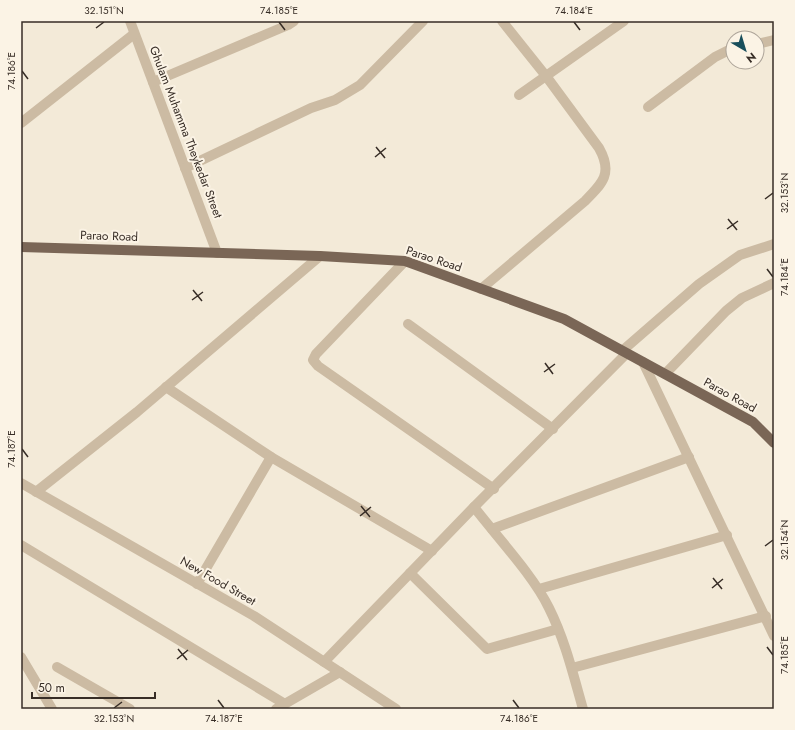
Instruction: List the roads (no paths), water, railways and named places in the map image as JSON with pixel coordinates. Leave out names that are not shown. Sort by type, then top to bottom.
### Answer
[{"type":"main road","name":"Parao Road","points":[[21,247],[217,252],[405,261],[564,319],[753,422],[774,443]]},
{"type":"street","name":"Ghulam Muhamma Theykedar Street","points":[[130,21],[217,252]]},
{"type":"street","points":[[153,82],[288,25],[294,21]]},
{"type":"street","points":[[185,168],[311,108],[335,100],[360,85],[423,21]]},
{"type":"street","points":[[481,289],[585,201],[606,175],[606,161],[599,148],[546,76],[502,21]]},
{"type":"street","points":[[520,95],[624,21]]},
{"type":"street","points":[[21,123],[134,34]]},
{"type":"street","points":[[648,107],[715,57],[725,52]]},
{"type":"street","points":[[324,662],[474,507],[494,489],[553,429],[625,352],[699,284],[740,255],[774,244]]},
{"type":"street","points":[[36,492],[166,387],[320,256]]},
{"type":"street","points":[[405,261],[316,354],[313,360],[318,366],[494,489]]},
{"type":"street","points":[[665,374],[726,311],[742,298],[774,283]]},
{"type":"street","points":[[408,324],[553,429]]},
{"type":"street","points":[[643,362],[766,616],[774,636]]},
{"type":"street","points":[[166,387],[271,456],[432,551]]},
{"type":"street","points":[[197,584],[271,456]]},
{"type":"street","points":[[492,530],[689,457]]},
{"type":"street","name":"New Food Street","points":[[21,484],[254,616],[396,709]]},
{"type":"street","points":[[474,507],[539,589],[566,647],[583,709]]},
{"type":"street","points":[[539,589],[727,535]]},
{"type":"street","points":[[21,545],[281,706],[340,672]]},
{"type":"street","points":[[410,574],[487,649],[558,629]]},
{"type":"street","points":[[572,668],[766,616]]},
{"type":"street","points":[[21,657],[52,709]]},
{"type":"street","points":[[57,668],[130,709]]}]
